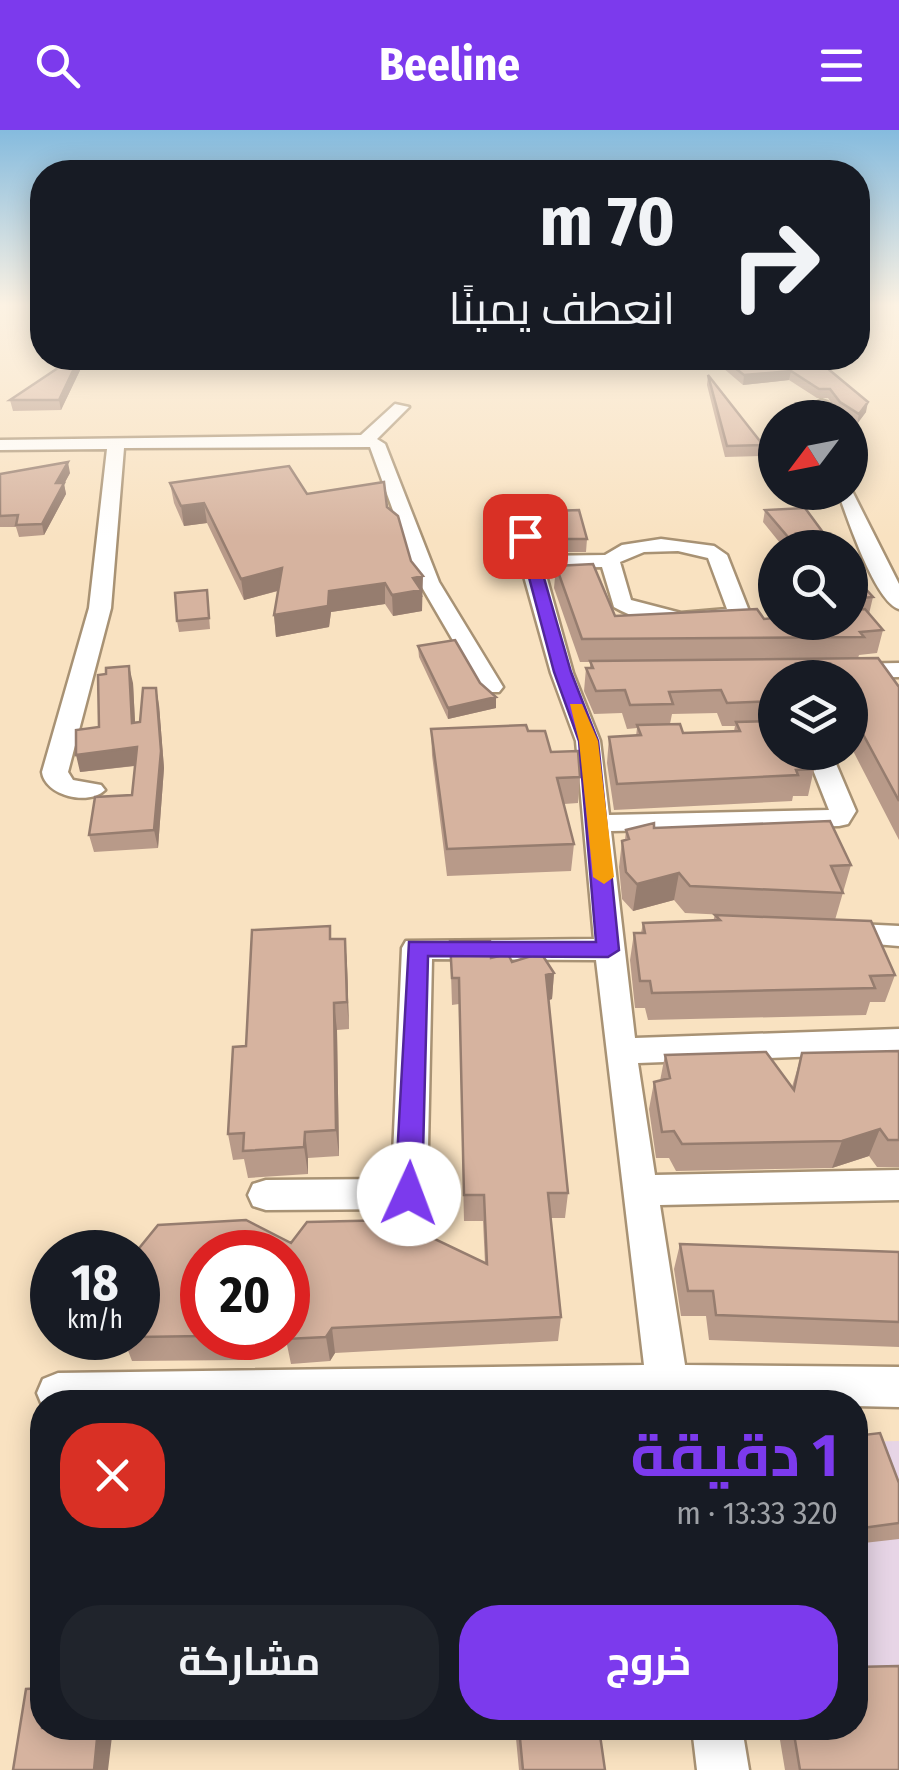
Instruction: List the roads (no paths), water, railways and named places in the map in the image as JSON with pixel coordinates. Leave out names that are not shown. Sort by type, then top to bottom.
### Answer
[{"type":"street","points":[[366,440],[401,406]]},
{"type":"street","points":[[0,444],[366,440],[380,447],[429,582],[492,687]]},
{"type":"street","points":[[92,790],[66,788],[55,779],[54,772],[100,608],[116,444]]},
{"type":"street","points":[[525,536],[530,562],[598,740],[598,823],[614,932],[620,1052],[669,1390]]},
{"type":"street","points":[[530,562],[610,561],[625,547],[708,548],[717,555],[738,611],[723,619],[640,616],[621,603],[610,561]]},
{"type":"street","points":[[868,548],[897,552]]},
{"type":"street","points":[[868,548],[892,582],[899,603]]},
{"type":"street","points":[[868,670],[899,670]]},
{"type":"street","points":[[598,823],[839,818],[843,811],[826,770]]},
{"type":"street","points":[[266,1195],[409,1194],[417,948],[614,932]]},
{"type":"street","points":[[802,932],[899,936]]},
{"type":"street","points":[[620,1052],[899,1040]]},
{"type":"street","points":[[640,1190],[899,1185]]},
{"type":"street","points":[[784,1390],[899,1387]]},
{"type":"street","points":[[719,1740],[723,1770]]}]
